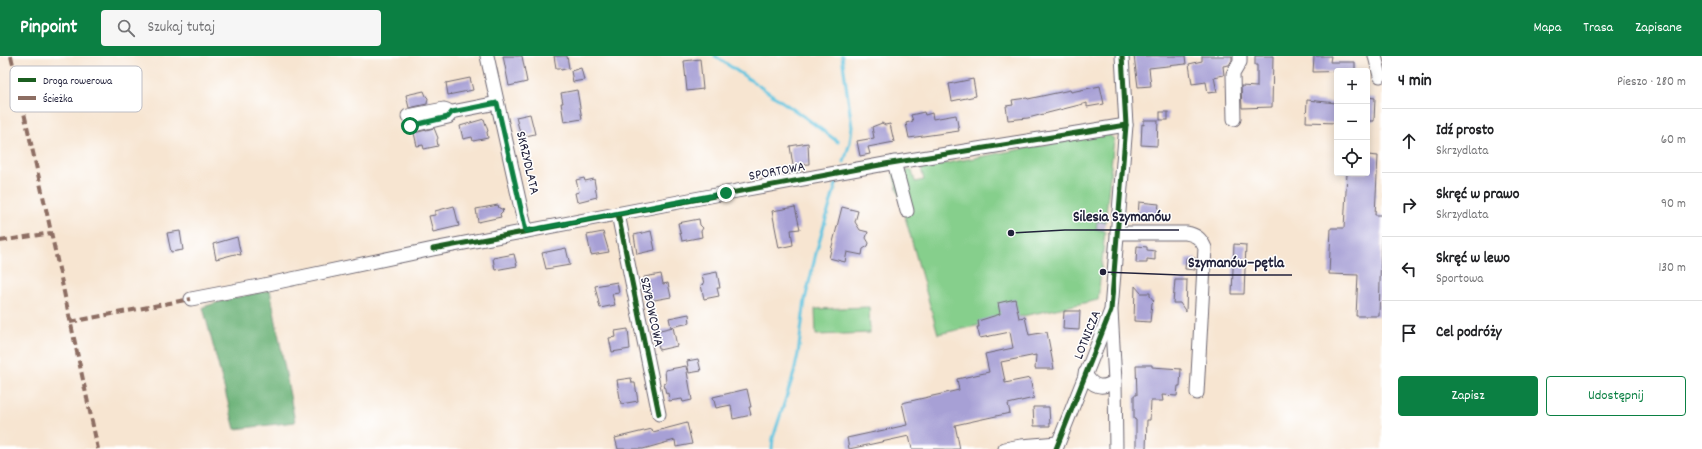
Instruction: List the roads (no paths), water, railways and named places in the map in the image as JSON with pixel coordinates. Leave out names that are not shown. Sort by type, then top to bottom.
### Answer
[{"type":"street","name":"SKRZYDLATA","points":[[487,56],[526,231]]},
{"type":"street","name":"LOTNICZA","points":[[1116,449],[1115,381],[1111,310],[1116,233],[1126,124],[1122,56]]},
{"type":"street","points":[[1234,119],[1233,74],[1240,62],[1240,56]]},
{"type":"street","points":[[1375,56],[1380,76]]},
{"type":"street","points":[[409,121],[448,117],[452,112],[497,103]]},
{"type":"street","name":"SPORTOWA","points":[[191,299],[433,249],[894,162],[1126,124]]},
{"type":"street","points":[[894,162],[907,211]]},
{"type":"street","name":"SZYBOWCOWA","points":[[618,214],[659,414]]},
{"type":"street","points":[[1116,233],[1186,233],[1194,234],[1202,241],[1205,248],[1197,392]]},
{"type":"street","name":"LOTNICZA","points":[[1057,446],[1111,310]]},
{"type":"street","points":[[1085,373],[1089,380],[1098,387],[1104,387],[1115,381]]},
{"type":"street","points":[[1006,449],[1021,446],[1057,446]]},
{"type":"waterway","points":[[715,56],[806,118],[838,142]]},
{"type":"waterway","points":[[842,56],[852,127],[850,142],[844,162]]},
{"type":"waterway","points":[[772,449],[773,438],[794,373],[805,300],[817,249],[837,181]]},
{"type":"place","name":"Silesia Szymanów","points":[[1011,233]]},
{"type":"place","name":"Szymanów–pętla","points":[[1103,272]]}]
